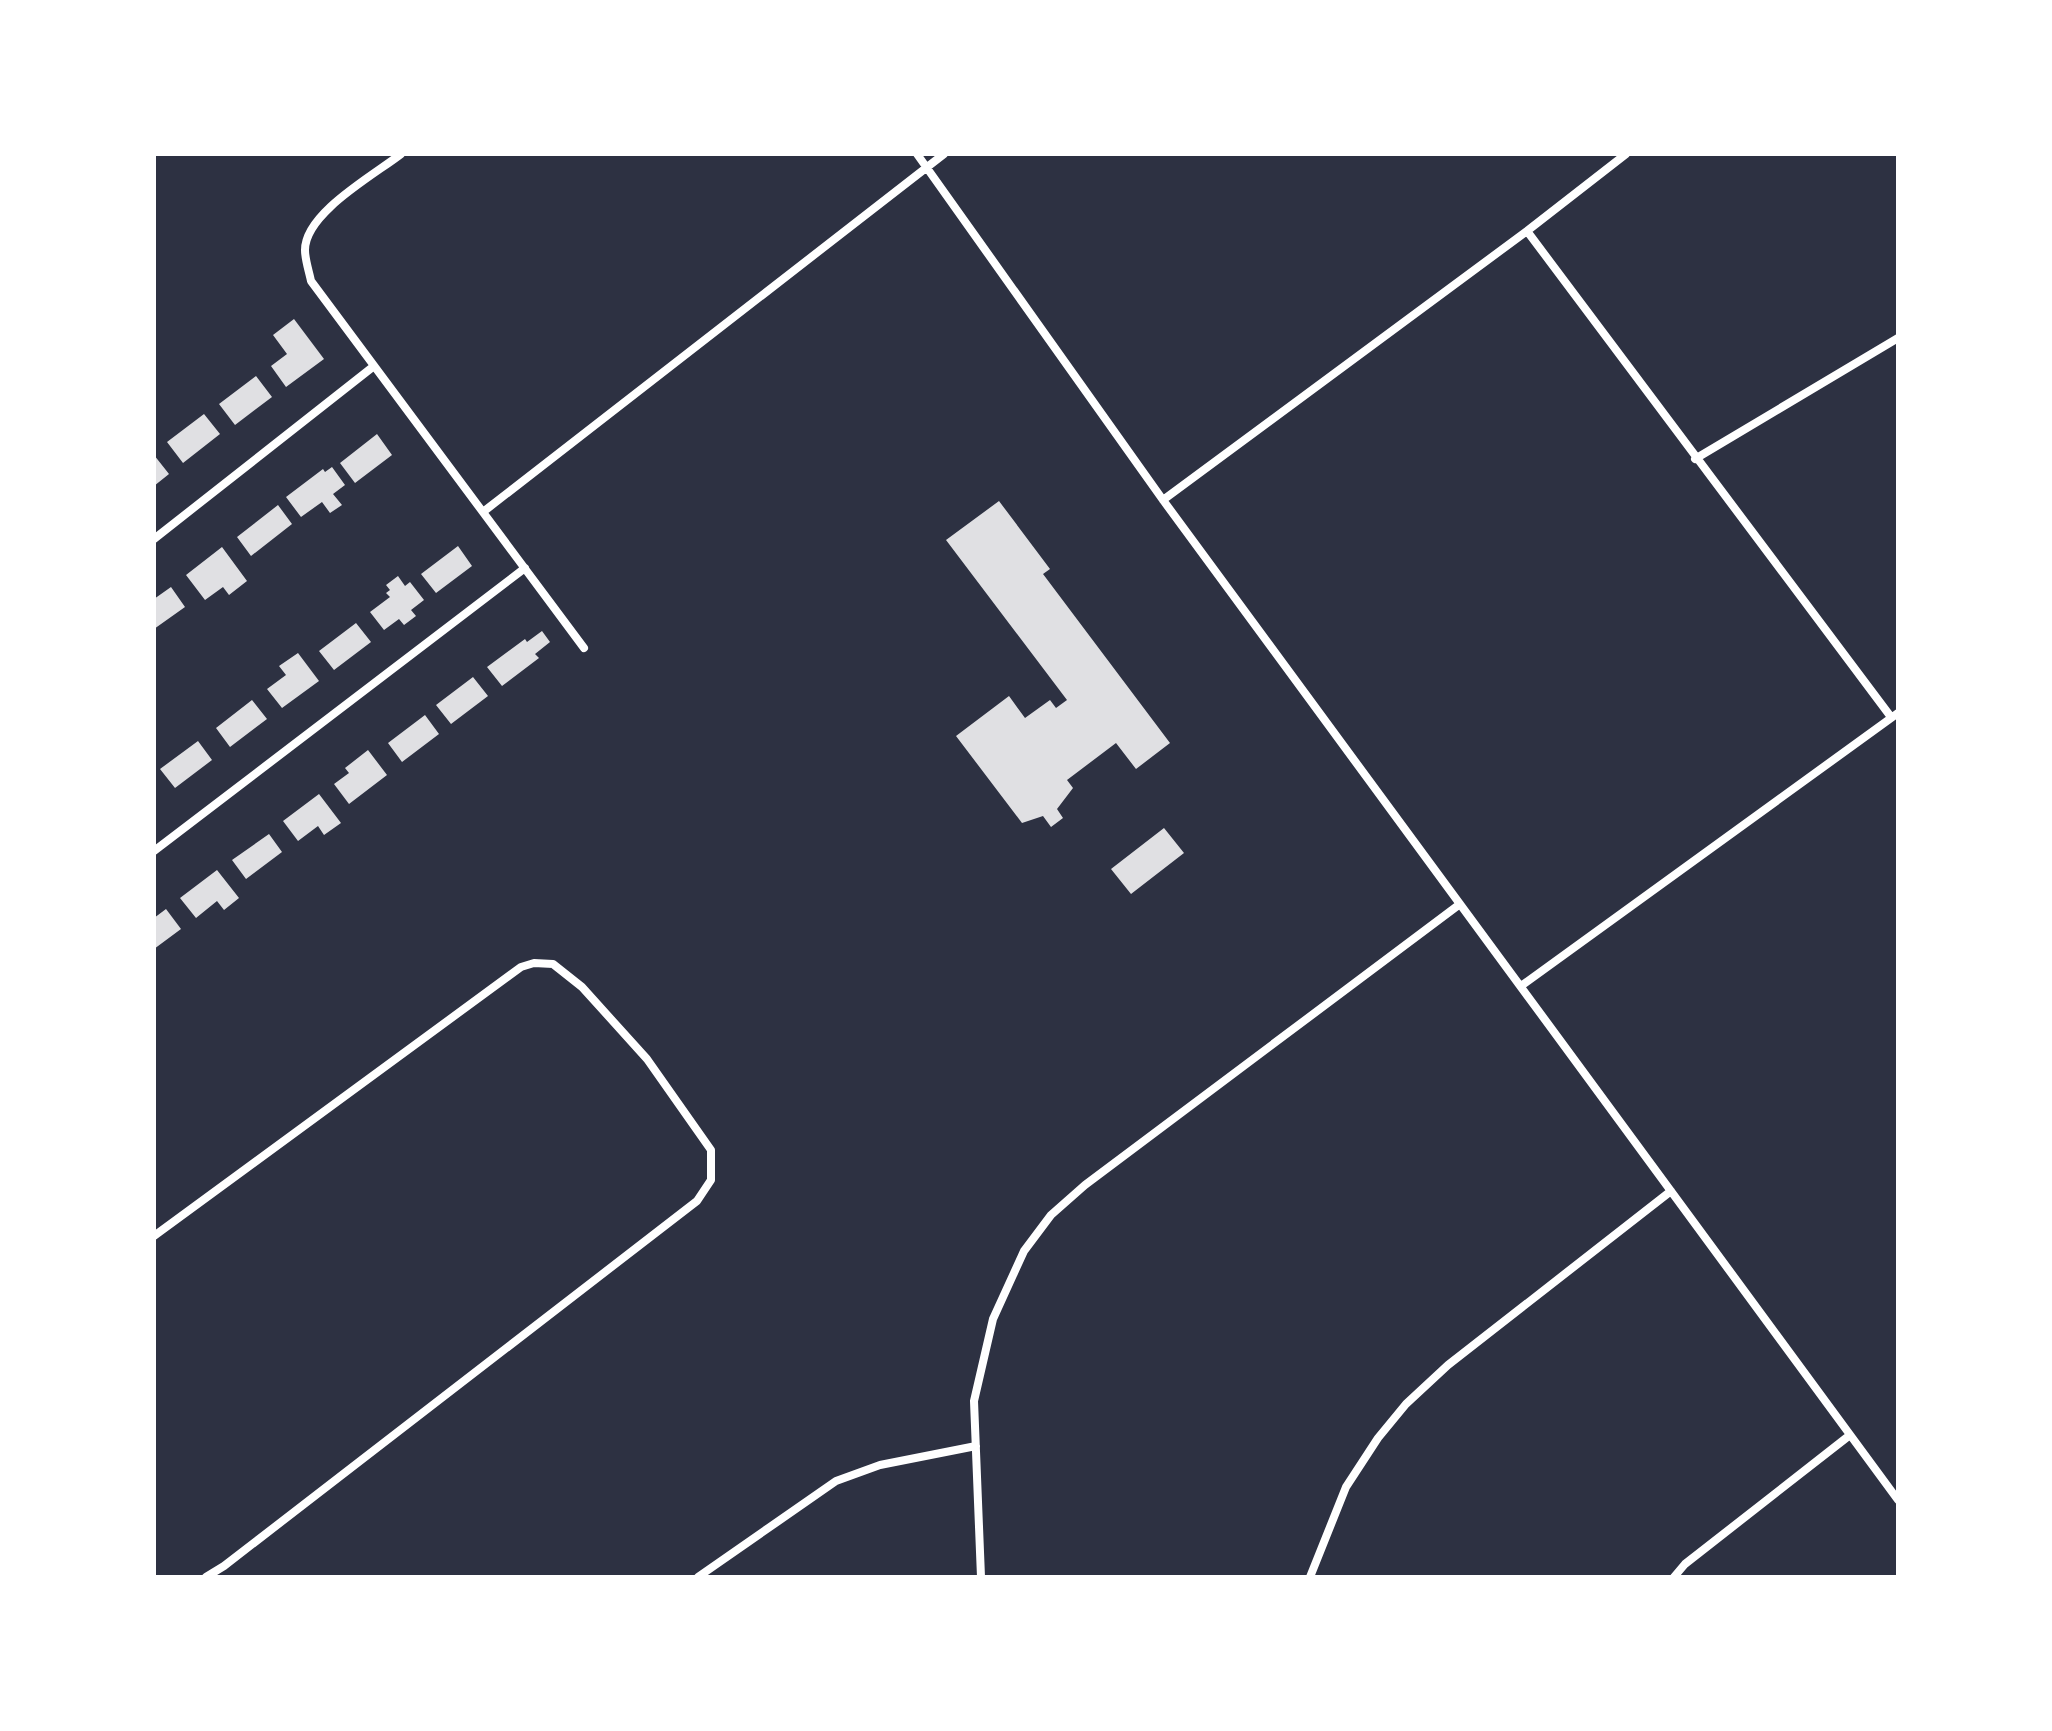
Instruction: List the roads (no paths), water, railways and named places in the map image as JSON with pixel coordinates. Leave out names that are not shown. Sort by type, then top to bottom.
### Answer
[{"type":"street","points":[[383,154],[390,162]]},
{"type":"street","points":[[401,154],[322,213],[309,234],[305,249],[311,281],[584,648]]},
{"type":"street","points":[[917,154],[1163,500],[1898,1500]]},
{"type":"street","points":[[483,512],[944,154]]},
{"type":"street","points":[[1163,500],[1527,231],[1626,154]]},
{"type":"street","points":[[1521,986],[1895,715],[1695,459],[1527,231]]},
{"type":"street","points":[[1695,459],[1898,338]]},
{"type":"street","points":[[154,539],[374,366]]},
{"type":"street","points":[[154,851],[525,568]]},
{"type":"street","points":[[981,1577],[974,1401],[993,1319],[1024,1251],[1051,1215],[1085,1185],[1460,904]]},
{"type":"street","points":[[154,1236],[521,967],[534,963],[553,964],[582,987],[647,1059],[711,1150],[711,1180],[697,1201],[206,1577]]},
{"type":"street","points":[[1310,1577],[1346,1487],[1378,1438],[1406,1404],[1448,1365],[1671,1191]]},
{"type":"street","points":[[1674,1577],[1685,1564],[1850,1435]]},
{"type":"street","points":[[698,1577],[836,1481],[880,1465],[976,1446]]}]
